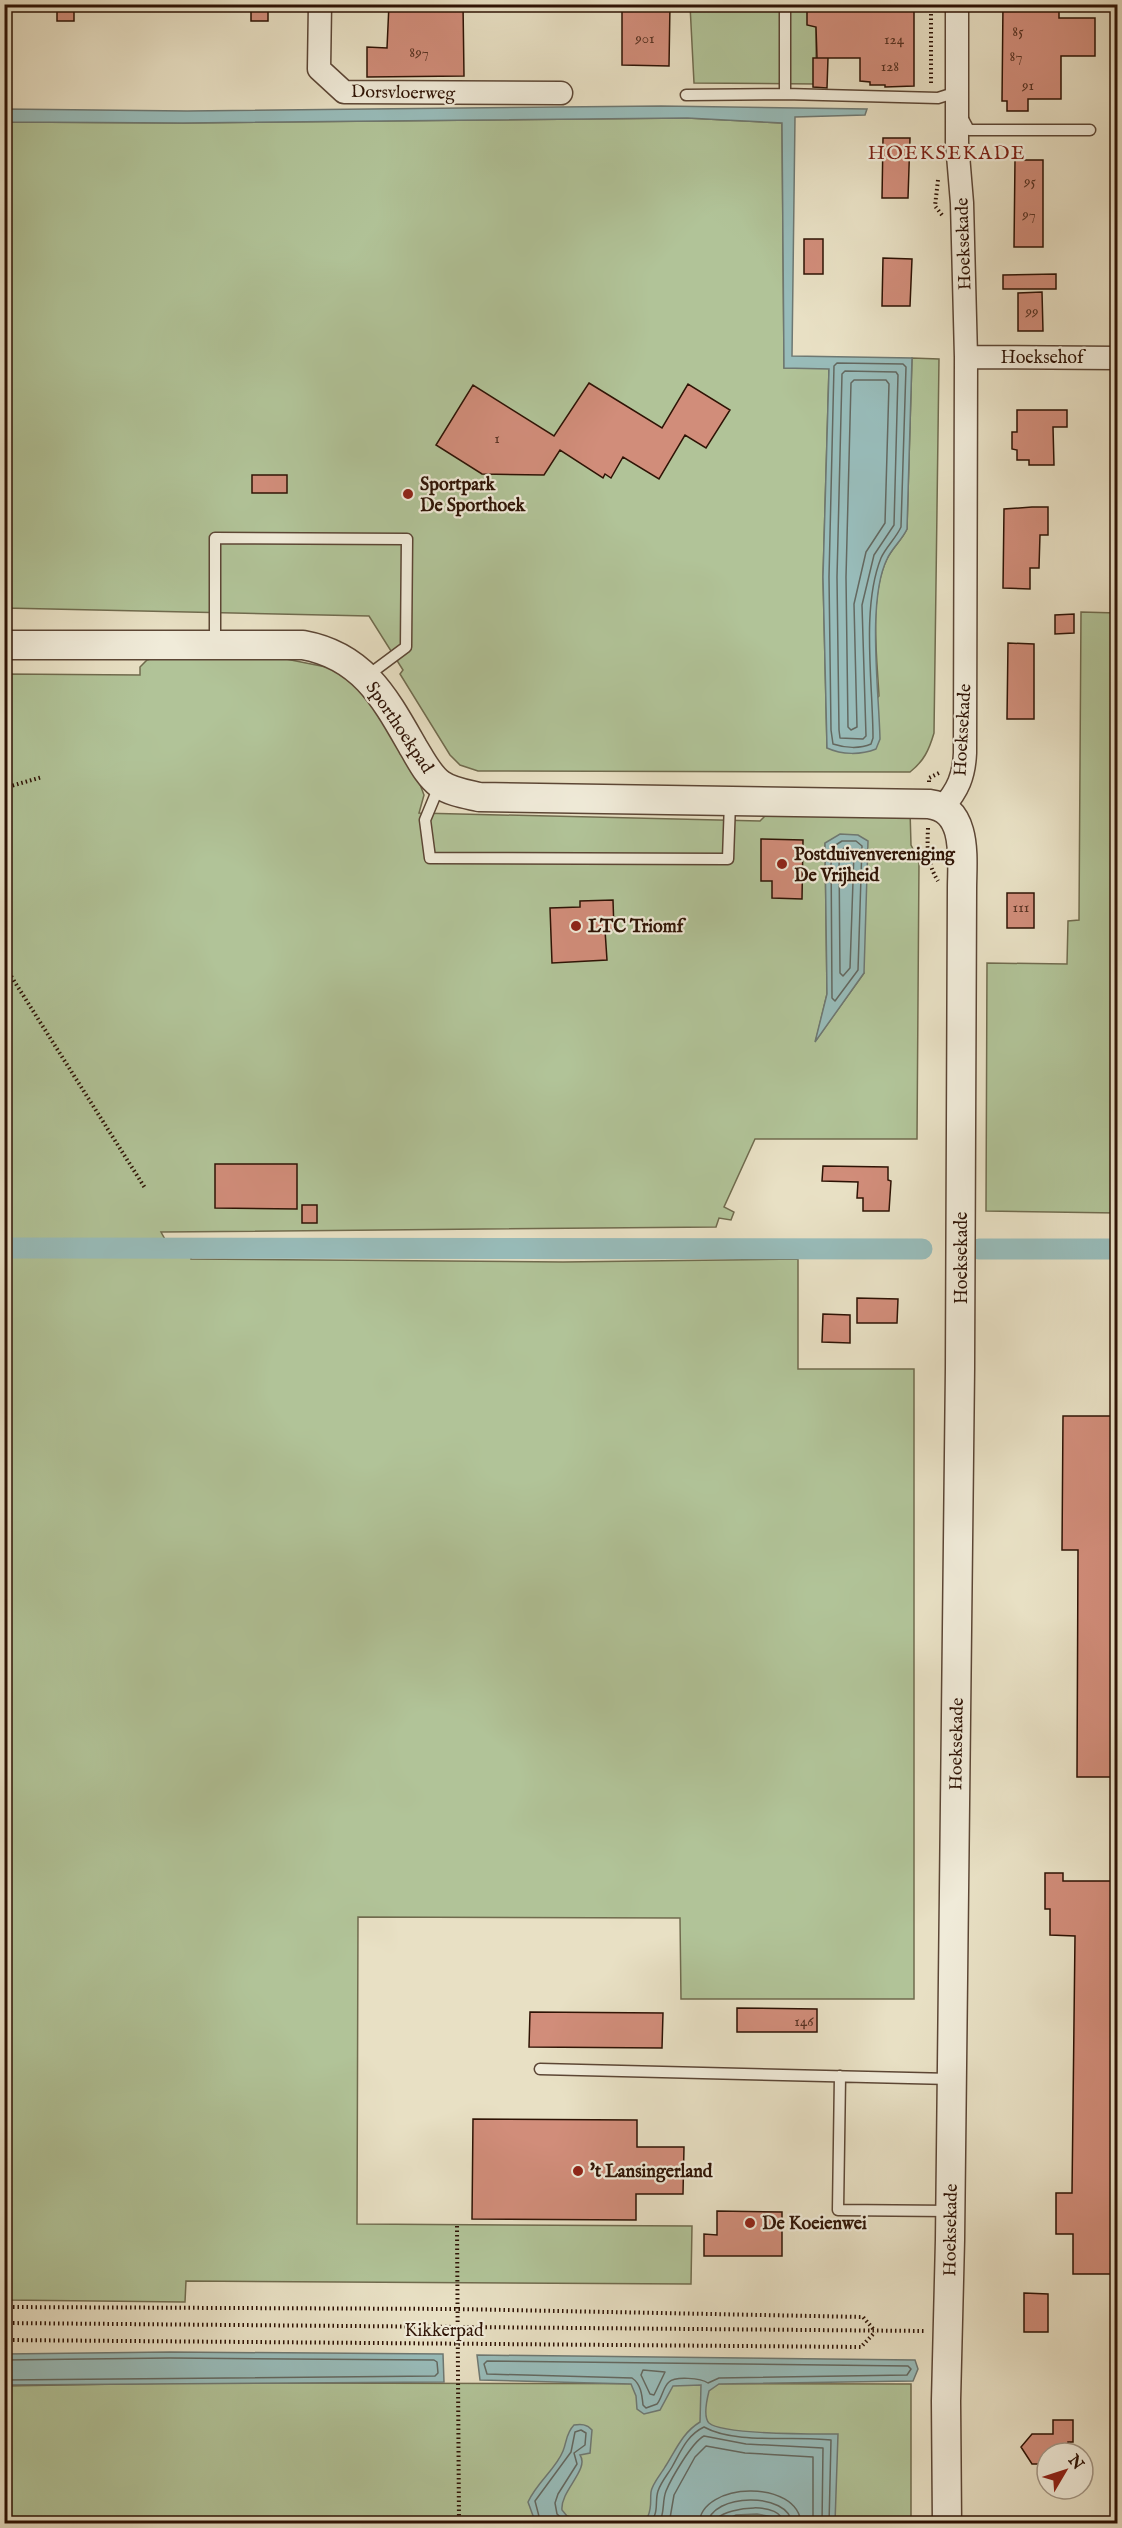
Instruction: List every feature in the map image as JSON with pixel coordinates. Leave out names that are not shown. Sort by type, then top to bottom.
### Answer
[{"type":"street","name":"Dorsvloerweg","points":[[320,4],[319,69],[344,92],[561,93]]},
{"type":"street","name":"Hoeksekade","points":[[947,2523],[960,1356],[962,889],[961,836],[957,824],[943,807],[958,787],[964,765],[966,357],[951,99],[957,4]]},
{"type":"street","name":"Hoeksehof","points":[[966,357],[1118,358]]},
{"type":"street","name":"Sporthoekpad","points":[[4,645],[303,645],[325,649],[342,658],[367,677],[387,701],[427,771],[440,784],[456,792],[479,797],[929,804],[943,807]]},
{"type":"lane","points":[[785,4],[785,94]]},
{"type":"lane","points":[[686,95],[785,94],[951,99],[969,130],[1090,130]]},
{"type":"lane","points":[[215,645],[215,538],[407,539],[406,647],[367,677]]},
{"type":"lane","points":[[440,784],[425,820],[430,858],[728,859],[730,801]]},
{"type":"lane","points":[[540,2069],[951,2079]]},
{"type":"lane","points":[[840,2076],[838,2210],[950,2211]]},
{"type":"path","points":[[931,4],[931,87],[951,99]]},
{"type":"path","points":[[4,788],[42,777]]},
{"type":"path","points":[[917,778],[929,778]]},
{"type":"path","points":[[4,965],[145,1188]]},
{"type":"path","points":[[457,2226],[459,2523]]},
{"type":"path","name":"Kikkerpad","points":[[4,2307],[456,2309],[863,2317],[876,2331]]},
{"type":"path","name":"Kikkerpad","points":[[4,2323],[935,2331]]},
{"type":"path","name":"Kikkerpad","points":[[4,2340],[861,2347],[876,2331]]},
{"type":"green space","points":[[690,5],[816,5],[816,84],[694,83]]},
{"type":"green space","name":"Sportpark De Sporthoek","points":[[687,118],[782,123],[784,368],[829,368],[823,577],[827,747],[879,696],[876,645],[878,591],[887,559],[907,529],[912,358],[939,359],[934,733],[925,755],[910,772],[478,771],[460,765],[450,755],[400,674],[403,670],[369,616],[5,608],[5,122],[183,123]]},
{"type":"green space","points":[[1081,612],[1117,613],[1117,1213],[986,1211],[987,963],[1067,964],[1068,921],[1079,920]]},
{"type":"green space","points":[[158,657],[286,659],[336,669],[359,690],[389,728],[418,779],[424,795],[419,813],[760,821],[769,812],[910,810],[911,845],[919,861],[917,1139],[755,1139],[724,1207],[734,1212],[731,1220],[719,1218],[716,1227],[161,1232],[166,1241],[191,1241],[191,1259],[563,1262],[798,1259],[798,1369],[914,1369],[914,1999],[681,1999],[680,1918],[358,1917],[357,2224],[692,2226],[691,2284],[186,2281],[185,2302],[5,2300],[5,674],[140,675],[140,667],[147,660]],"holes":[[[825,843],[864,973],[816,1040],[827,994]]]},
{"type":"green space","points":[[178,2383],[911,2384],[911,2523],[5,2523],[4,2386]]},
{"type":"water","points":[[661,106],[867,109],[865,115],[795,117],[792,356],[912,358],[907,529],[887,559],[877,598],[876,647],[880,739],[876,749],[870,751],[845,753],[827,748],[823,577],[829,369],[784,368],[782,123],[687,118],[183,123],[4,122],[5,109],[187,111]]},
{"type":"water","points":[[840,834],[858,835],[868,841],[864,973],[815,1042],[827,994],[825,843]]},
{"type":"water","points":[[170,2352],[443,2354],[444,2382],[5,2385],[5,2354]]},
{"type":"water","points":[[477,2355],[915,2360],[918,2369],[913,2381],[719,2384],[709,2391],[706,2417],[709,2423],[717,2427],[750,2432],[838,2434],[835,2523],[781,2523],[773,2517],[757,2514],[736,2515],[718,2524],[536,2524],[528,2502],[560,2458],[569,2431],[574,2425],[586,2426],[592,2430],[590,2453],[580,2455],[581,2467],[565,2495],[562,2510],[567,2516],[583,2521],[639,2520],[648,2516],[651,2492],[655,2482],[684,2437],[700,2422],[701,2385],[673,2386],[660,2410],[644,2414],[637,2409],[636,2396],[631,2384],[480,2380]]},
{"type":"building","points":[[57,4],[74,4],[74,21],[57,21]]},
{"type":"building","points":[[251,4],[268,4],[268,21],[251,21]]},
{"type":"building","points":[[389,4],[463,4],[464,76],[367,77],[367,47],[387,48]]},
{"type":"building","points":[[622,4],[670,4],[669,66],[622,65]]},
{"type":"building","points":[[861,4],[914,4],[914,86],[885,87],[885,85],[870,85],[870,82],[860,81],[860,58],[817,58],[816,27],[807,25],[807,10],[861,8]]},
{"type":"building","points":[[1003,4],[1059,4],[1059,18],[1095,18],[1095,56],[1061,56],[1061,99],[1028,99],[1028,111],[1007,111],[1007,101],[1002,101]]},
{"type":"building","points":[[813,58],[828,58],[827,88],[813,87]]},
{"type":"building","points":[[883,138],[910,138],[908,198],[882,198]]},
{"type":"building","points":[[1015,160],[1043,160],[1043,247],[1014,247]]},
{"type":"building","points":[[804,239],[823,239],[823,274],[804,274]]},
{"type":"building","points":[[883,258],[912,259],[910,306],[882,306]]},
{"type":"building","points":[[1056,274],[1056,289],[1003,289],[1003,275]]},
{"type":"building","points":[[1042,292],[1043,331],[1018,331],[1018,293]]},
{"type":"building","points":[[589,383],[662,428],[688,384],[730,410],[706,448],[685,435],[659,479],[623,457],[611,478],[605,474],[603,478],[560,450],[544,475],[482,474],[436,445],[473,385],[554,436]]},
{"type":"building","points":[[1017,410],[1067,410],[1067,427],[1053,427],[1054,465],[1029,465],[1029,460],[1017,460],[1017,450],[1012,449],[1012,432],[1017,432]]},
{"type":"building","points":[[252,475],[287,475],[287,493],[252,493]]},
{"type":"building","points":[[1048,507],[1048,535],[1040,535],[1039,568],[1030,568],[1030,589],[1003,588],[1004,509]]},
{"type":"building","points":[[1074,614],[1074,633],[1055,634],[1055,615]]},
{"type":"building","points":[[1008,643],[1034,644],[1034,719],[1007,719]]},
{"type":"building","points":[[761,839],[803,840],[802,899],[772,898],[772,881],[761,881]]},
{"type":"building","points":[[1007,893],[1034,893],[1034,928],[1007,928]]},
{"type":"building","points":[[613,900],[614,930],[605,930],[607,960],[552,963],[550,908],[580,907],[580,901]]},
{"type":"building","points":[[215,1164],[297,1164],[297,1209],[215,1208]]},
{"type":"building","points":[[823,1166],[888,1167],[888,1180],[891,1181],[889,1211],[863,1211],[863,1198],[857,1198],[858,1182],[822,1181]]},
{"type":"building","points":[[302,1205],[317,1205],[317,1223],[302,1223]]},
{"type":"building","points":[[857,1298],[898,1299],[897,1323],[857,1323]]},
{"type":"building","points":[[823,1314],[850,1315],[850,1343],[822,1342]]},
{"type":"building","points":[[1063,1416],[1118,1416],[1118,1777],[1077,1777],[1078,1550],[1062,1550]]},
{"type":"building","points":[[1045,1873],[1063,1873],[1063,1881],[1118,1881],[1118,2274],[1073,2274],[1073,2234],[1056,2234],[1056,2193],[1072,2193],[1075,1936],[1050,1935],[1050,1909],[1045,1909]]},
{"type":"building","points":[[737,2008],[817,2009],[817,2032],[737,2032]]},
{"type":"building","points":[[530,2012],[663,2013],[662,2048],[529,2047]]},
{"type":"building","name":"'t Lansingerland","points":[[473,2119],[637,2120],[637,2147],[684,2147],[683,2194],[636,2194],[636,2220],[472,2219]]},
{"type":"building","name":"De Koeienwei","points":[[717,2211],[782,2212],[782,2256],[704,2256],[704,2234],[717,2235]]},
{"type":"building","points":[[1024,2293],[1048,2294],[1048,2332],[1024,2332]]},
{"type":"building","points":[[1053,2420],[1073,2420],[1073,2441],[1035,2441],[1035,2464],[1032,2464],[1021,2447],[1032,2434],[1053,2434]]},
{"type":"waterway","points":[[4,1248],[922,1249]]},
{"type":"waterway","points":[[979,1249],[1118,1249]]},
{"type":"place","name":"Sportpark De Sporthoek","points":[[408,494]]},
{"type":"place","name":"Postduivenvereniging De Vrijheid","points":[[782,864]]},
{"type":"place","name":"LTC Triomf","points":[[576,926]]},
{"type":"place","name":"'t Lansingerland","points":[[578,2171]]},
{"type":"place","name":"De Koeienwei","points":[[750,2223]]},
{"type":"district","name":"HOEKSEKADE","points":[[947,152]]}]
